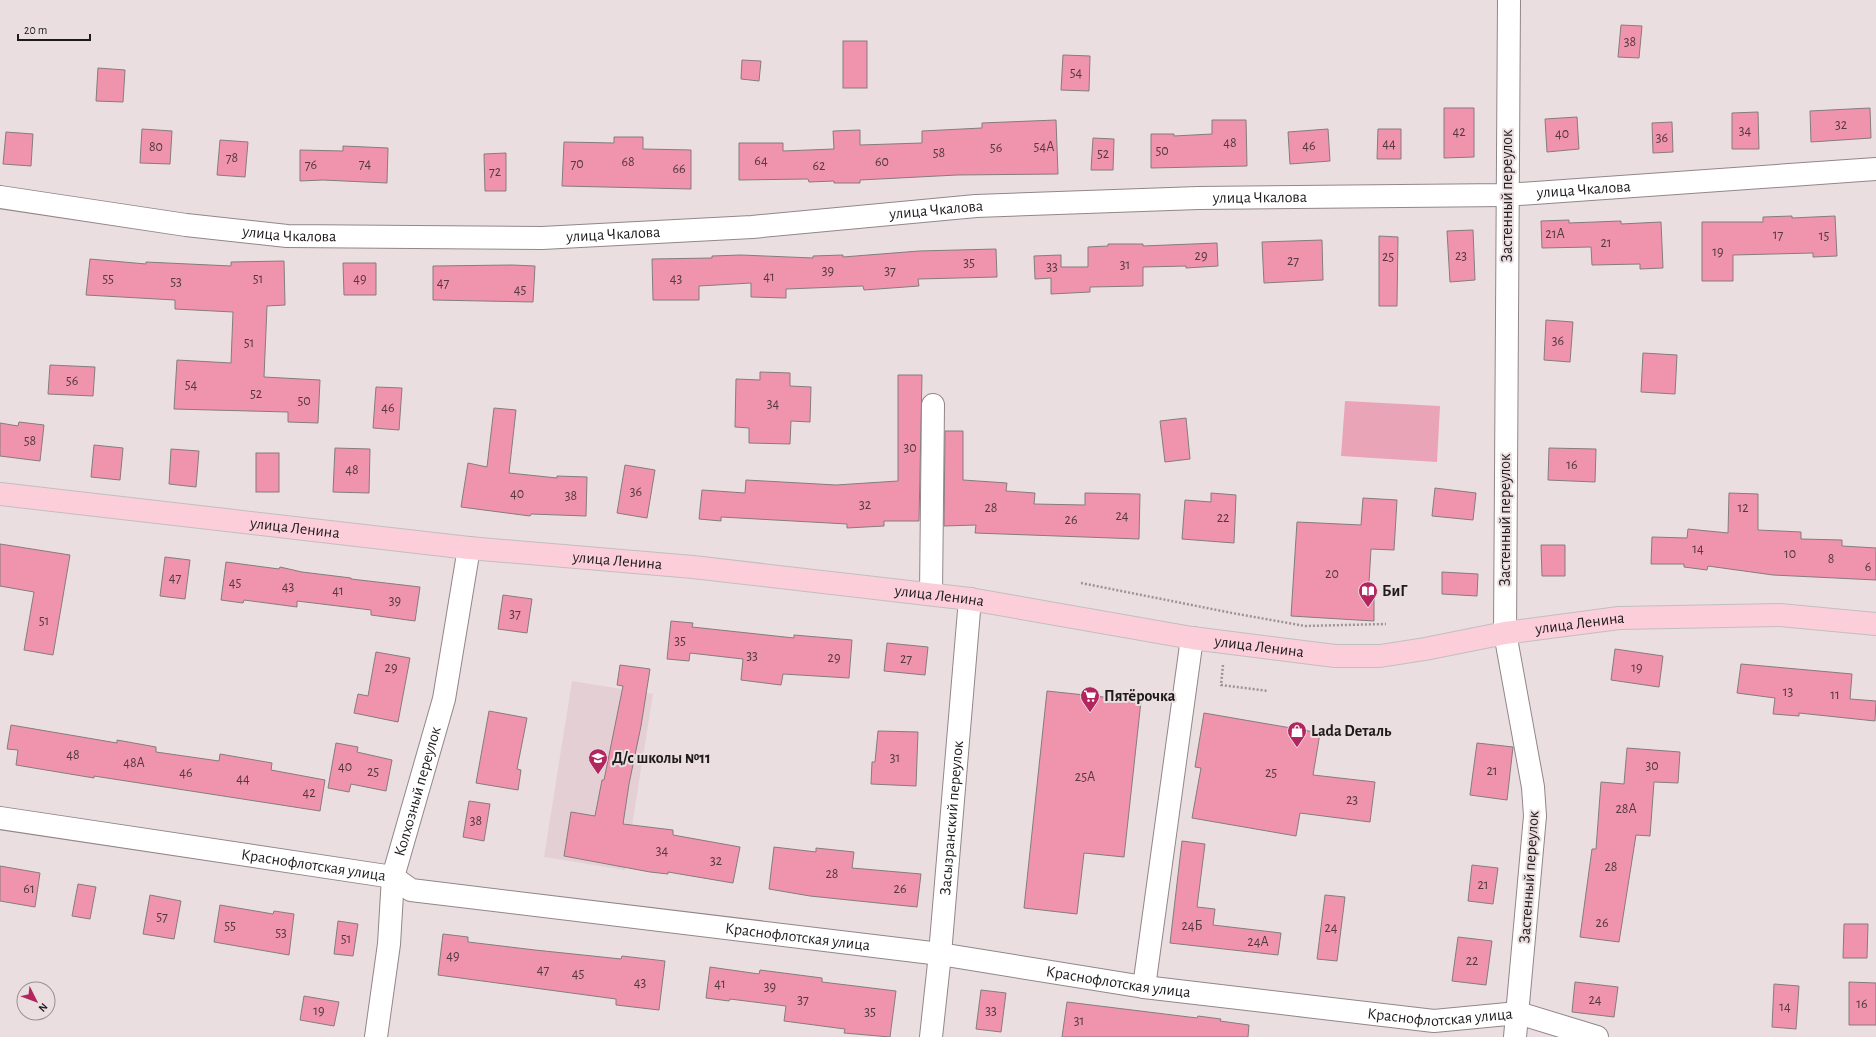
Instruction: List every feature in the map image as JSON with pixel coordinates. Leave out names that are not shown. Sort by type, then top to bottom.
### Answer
[{"type":"main road","name":"улица Ленина","points":[[0,494],[469,548],[693,567],[931,594],[970,599],[1192,638],[1301,653],[1335,656],[1380,656],[1425,649],[1505,633],[1619,618],[1780,615],[1876,624]]},
{"type":"street","name":"Застенный переулок","points":[[1509,0],[1506,195],[1505,633],[1533,787],[1535,816],[1515,1037]]},
{"type":"street","name":"улица Чкалова","points":[[0,197],[186,225],[287,236],[542,238],[752,227],[976,206],[1198,198],[1506,195],[1876,169]]},
{"type":"street","points":[[931,594],[933,405]]},
{"type":"street","name":"Колхозный переулок","points":[[376,1037],[389,944],[393,876],[444,699],[469,548]]},
{"type":"street","name":"Засызранский переулок","points":[[931,1037],[940,954],[970,599]]},
{"type":"street","points":[[1144,988],[1192,638]]},
{"type":"street","name":"Краснофлотская улица","points":[[0,818],[393,876],[411,890],[940,954],[1144,988],[1434,1021],[1518,1013],[1597,1037]]},
{"type":"path","points":[[1081,584],[1305,626],[1386,624]]},
{"type":"shaded area","points":[[1345,401],[1440,406],[1437,462],[1341,456]]},
{"type":"shaded area","name":"Д/с школы №11","points":[[572,681],[653,694],[625,870],[544,857]]},
{"type":"building","points":[[1621,25],[1642,26],[1639,58],[1618,57]]},
{"type":"building","points":[[843,41],[867,41],[867,88],[843,88]]},
{"type":"building","points":[[1063,55],[1090,56],[1089,91],[1061,90]]},
{"type":"building","points":[[742,60],[761,61],[759,81],[741,79]]},
{"type":"building","points":[[98,68],[125,70],[123,102],[96,101]]},
{"type":"building","points":[[1444,108],[1474,108],[1474,157],[1444,158]]},
{"type":"building","points":[[1870,108],[1871,138],[1811,142],[1810,111]]},
{"type":"building","points":[[1758,112],[1759,149],[1732,149],[1732,113]]},
{"type":"building","points":[[1577,117],[1579,149],[1547,152],[1545,119]]},
{"type":"building","points":[[1056,120],[1058,174],[957,175],[860,180],[860,183],[834,183],[834,181],[809,182],[808,179],[739,180],[739,143],[783,143],[783,151],[834,149],[833,131],[860,130],[860,145],[922,143],[922,131],[982,128],[982,123]]},
{"type":"building","points":[[1212,120],[1246,120],[1247,166],[1151,168],[1151,134],[1174,134],[1174,136],[1212,134]]},
{"type":"building","points":[[1672,122],[1673,152],[1653,153],[1652,123]]},
{"type":"building","points":[[142,129],[172,131],[170,164],[140,163]]},
{"type":"building","points":[[1328,129],[1330,161],[1290,164],[1288,132]]},
{"type":"building","points":[[1378,129],[1401,129],[1401,159],[1377,159]]},
{"type":"building","points":[[6,132],[33,134],[31,166],[3,164]]},
{"type":"building","points":[[614,137],[643,137],[643,149],[691,150],[691,189],[562,186],[564,142],[614,143]]},
{"type":"building","points":[[1093,138],[1114,139],[1113,170],[1091,170]]},
{"type":"building","points":[[220,140],[248,142],[245,177],[217,175]]},
{"type":"building","points":[[343,146],[388,148],[387,183],[323,180],[300,181],[300,150],[343,151]]},
{"type":"building","points":[[506,153],[506,191],[485,191],[484,154]]},
{"type":"building","points":[[1792,216],[1792,218],[1835,216],[1837,256],[1813,257],[1813,253],[1733,255],[1733,281],[1702,281],[1702,222],[1763,222],[1763,217]]},
{"type":"building","points":[[1569,220],[1569,223],[1621,221],[1621,224],[1661,222],[1663,268],[1640,269],[1640,264],[1592,265],[1591,247],[1542,248],[1541,221]]},
{"type":"building","points":[[1473,230],[1475,280],[1450,282],[1447,231]]},
{"type":"building","points":[[1379,236],[1398,237],[1397,306],[1379,306]]},
{"type":"building","points":[[1322,240],[1323,280],[1264,283],[1262,242]]},
{"type":"building","points":[[1217,243],[1218,266],[1186,268],[1186,266],[1143,267],[1143,286],[1090,287],[1090,292],[1051,294],[1051,278],[1035,279],[1034,256],[1061,255],[1061,267],[1088,267],[1088,247],[1108,246],[1108,244],[1143,244],[1143,246]]},
{"type":"building","points":[[996,249],[997,277],[918,279],[919,286],[864,290],[863,286],[786,289],[786,298],[751,297],[751,283],[699,286],[699,300],[653,300],[652,259],[712,258],[712,256],[741,255],[813,258],[813,256],[843,255],[843,257],[919,251]]},
{"type":"building","points":[[90,259],[146,264],[146,262],[231,266],[231,262],[284,261],[285,305],[267,306],[264,377],[320,380],[318,423],[288,422],[288,412],[174,409],[177,360],[231,363],[233,312],[175,309],[175,300],[86,295]]},
{"type":"building","points":[[343,263],[376,263],[376,295],[344,295]]},
{"type":"building","points":[[433,266],[535,266],[533,302],[433,300]]},
{"type":"building","points":[[1546,320],[1573,322],[1570,362],[1544,360]]},
{"type":"building","points":[[1643,353],[1677,355],[1675,394],[1641,392]]},
{"type":"building","points":[[50,365],[95,367],[93,396],[48,394]]},
{"type":"building","points":[[760,372],[790,373],[790,386],[811,387],[810,422],[791,421],[790,444],[749,443],[749,428],[735,427],[736,379],[760,380]]},
{"type":"building","points":[[898,375],[922,375],[919,521],[884,521],[884,526],[847,528],[847,524],[721,517],[721,521],[699,519],[702,490],[745,493],[746,480],[836,485],[898,481]]},
{"type":"building","points":[[376,387],[402,388],[399,430],[373,428]]},
{"type":"building","points":[[494,408],[516,410],[509,473],[557,478],[557,476],[587,477],[586,516],[531,514],[530,516],[461,507],[468,463],[487,467]]},
{"type":"building","points":[[1186,418],[1190,459],[1165,462],[1160,421]]},
{"type":"building","points":[[19,422],[44,425],[40,461],[0,456],[0,423],[18,426]]},
{"type":"building","points":[[945,431],[963,431],[963,480],[1007,483],[1006,491],[1035,493],[1034,504],[1085,505],[1085,493],[1140,494],[1139,539],[975,533],[976,525],[944,526]]},
{"type":"building","points":[[94,445],[123,448],[120,480],[91,477]]},
{"type":"building","points":[[335,448],[370,449],[369,493],[333,492]]},
{"type":"building","points":[[1549,448],[1596,449],[1595,482],[1548,480]]},
{"type":"building","points":[[171,449],[199,451],[196,487],[169,484]]},
{"type":"building","points":[[256,453],[279,453],[279,492],[256,492]]},
{"type":"building","points":[[625,465],[655,470],[647,518],[617,513]]},
{"type":"building","points":[[1435,488],[1476,493],[1473,520],[1432,516]]},
{"type":"building","points":[[1211,493],[1236,495],[1234,543],[1182,539],[1185,500],[1211,502]]},
{"type":"building","points":[[1729,493],[1758,494],[1758,530],[1801,532],[1801,539],[1842,540],[1842,546],[1876,548],[1876,580],[1773,575],[1708,566],[1707,570],[1684,567],[1684,564],[1651,564],[1652,537],[1687,538],[1688,529],[1728,533]]},
{"type":"building","points":[[1363,498],[1397,500],[1394,550],[1371,549],[1368,599],[1374,599],[1374,621],[1291,616],[1297,522],[1361,525]]},
{"type":"building","points":[[0,544],[70,555],[53,655],[24,650],[34,592],[0,586]]},
{"type":"building","points":[[1541,545],[1565,545],[1565,576],[1542,576]]},
{"type":"building","points":[[165,557],[190,560],[185,599],[160,596]]},
{"type":"building","points":[[226,562],[279,569],[280,567],[302,572],[351,579],[420,587],[415,621],[371,615],[371,610],[297,601],[297,607],[244,600],[243,603],[221,600]]},
{"type":"building","points":[[1442,572],[1478,574],[1477,596],[1442,594]]},
{"type":"building","points":[[503,595],[532,599],[527,633],[498,629]]},
{"type":"building","points":[[671,621],[693,623],[692,627],[794,638],[794,635],[852,640],[849,678],[783,674],[781,685],[741,680],[743,659],[690,653],[689,661],[667,659]]},
{"type":"building","points":[[887,643],[928,647],[925,675],[884,671]]},
{"type":"building","points":[[1615,649],[1663,656],[1659,687],[1611,680]]},
{"type":"building","points":[[376,652],[410,658],[398,722],[354,713],[358,694],[368,696]]},
{"type":"building","points":[[1741,664],[1852,674],[1850,699],[1876,701],[1875,721],[1799,713],[1799,716],[1773,714],[1775,698],[1737,693]]},
{"type":"building","points":[[620,665],[650,669],[623,824],[673,830],[673,835],[740,847],[733,883],[668,872],[668,874],[650,872],[564,856],[571,812],[595,816],[602,780],[604,780],[623,686],[617,685]]},
{"type":"building","points":[[1047,691],[1141,701],[1124,857],[1084,853],[1077,914],[1024,908]]},
{"type":"building","points":[[489,711],[527,718],[517,769],[521,770],[518,790],[476,783]]},
{"type":"building","points":[[1204,713],[1320,733],[1313,775],[1375,782],[1370,822],[1300,813],[1296,836],[1192,818],[1201,768],[1195,767]]},
{"type":"building","points":[[11,725],[117,743],[117,740],[156,747],[156,752],[219,761],[220,754],[272,763],[271,770],[325,780],[320,811],[16,765],[18,750],[7,749]]},
{"type":"building","points":[[878,731],[918,732],[916,786],[871,784],[872,762],[875,762]]},
{"type":"building","points":[[336,743],[358,747],[357,752],[392,760],[386,791],[351,784],[349,792],[328,788]]},
{"type":"building","points":[[1477,743],[1513,747],[1507,800],[1470,795]]},
{"type":"building","points":[[1627,748],[1680,752],[1678,783],[1654,782],[1650,836],[1636,835],[1619,942],[1580,937],[1592,849],[1596,849],[1601,782],[1624,784]]},
{"type":"building","points":[[469,801],[490,804],[484,841],[463,837]]},
{"type":"building","points":[[1182,841],[1205,844],[1197,907],[1215,909],[1213,925],[1281,933],[1278,955],[1170,943]]},
{"type":"building","points":[[774,847],[816,852],[816,848],[854,852],[852,868],[921,874],[917,907],[810,896],[769,889]]},
{"type":"building","points":[[1472,865],[1498,868],[1493,904],[1468,901]]},
{"type":"building","points":[[0,866],[40,873],[35,907],[0,901]]},
{"type":"building","points":[[78,884],[96,887],[90,919],[72,916]]},
{"type":"building","points":[[150,895],[181,901],[174,939],[143,934]]},
{"type":"building","points":[[1325,895],[1345,897],[1337,961],[1317,959]]},
{"type":"building","points":[[220,905],[273,914],[274,911],[294,914],[289,955],[214,942]]},
{"type":"building","points":[[338,921],[358,924],[353,956],[334,954]]},
{"type":"building","points":[[1844,924],[1868,924],[1867,958],[1843,958]]},
{"type":"building","points":[[443,934],[468,937],[468,942],[621,959],[622,956],[665,961],[659,1010],[616,1005],[616,999],[438,975]]},
{"type":"building","points":[[1458,937],[1492,941],[1486,985],[1452,981]]},
{"type":"building","points":[[710,967],[759,974],[760,970],[822,978],[822,982],[896,991],[890,1037],[844,1033],[845,1029],[784,1021],[786,1006],[730,999],[729,1001],[706,998]]},
{"type":"building","points":[[1575,982],[1618,987],[1614,1017],[1572,1012]]},
{"type":"building","points":[[1849,982],[1876,983],[1876,1025],[1849,1025]]},
{"type":"building","points":[[1774,984],[1799,986],[1796,1029],[1772,1027]]},
{"type":"building","points":[[981,990],[1006,993],[1001,1032],[976,1029]]},
{"type":"building","points":[[304,996],[339,1002],[334,1026],[300,1020]]},
{"type":"building","points":[[1067,1002],[1197,1018],[1198,1016],[1221,1019],[1220,1021],[1249,1025],[1248,1037],[1062,1037]]},
{"type":"place","name":"БиГ","points":[[1368,608]]},
{"type":"place","name":"Пятёрочка","points":[[1090,713]]},
{"type":"place","name":"Lada Dеталь","points":[[1297,748]]},
{"type":"place","name":"Д/с школы №11","points":[[598,775]]}]
